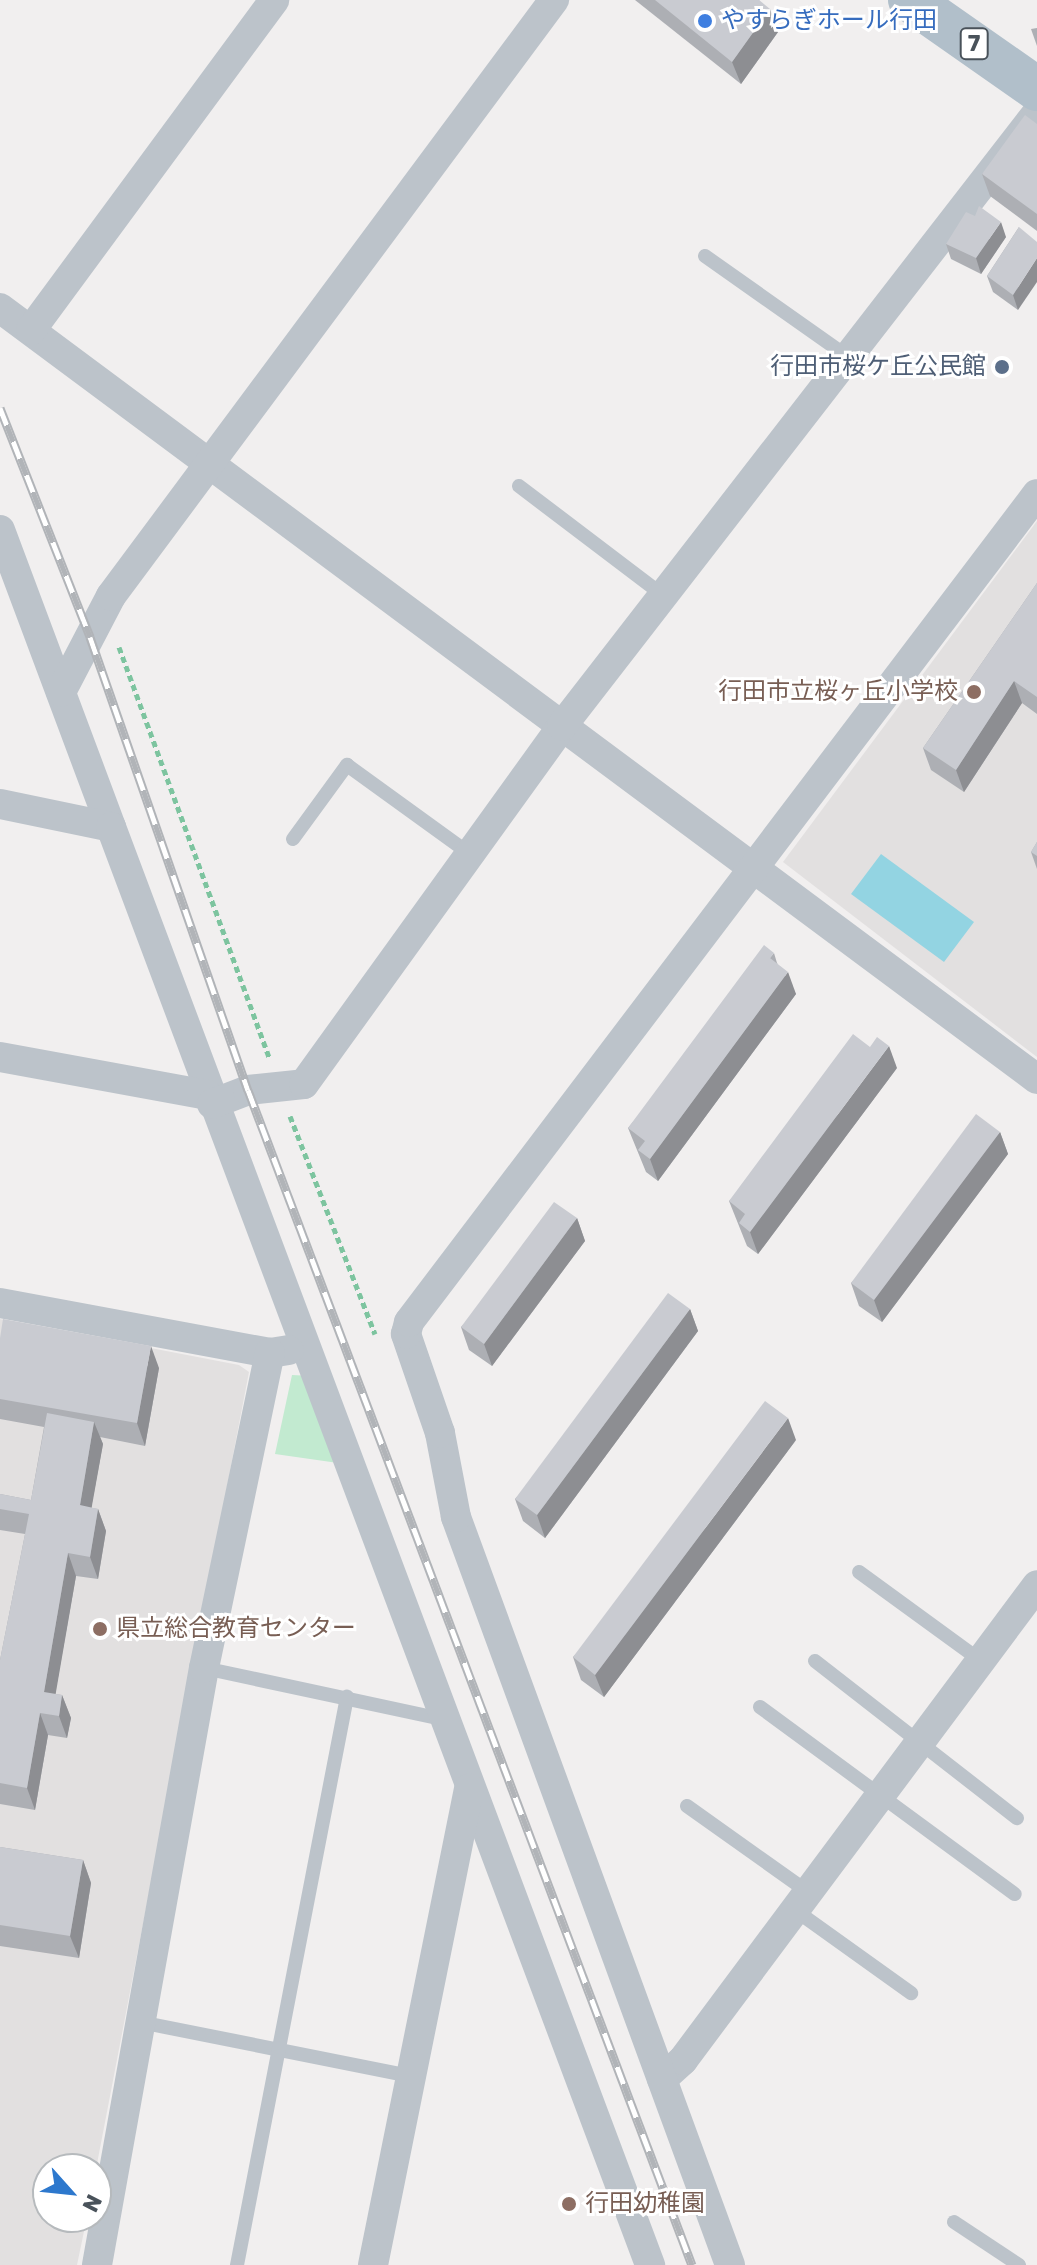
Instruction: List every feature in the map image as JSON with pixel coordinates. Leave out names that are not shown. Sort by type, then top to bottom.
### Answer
[{"type":"main road","name":"7","points":[[910,0],[1037,89]]},
{"type":"street","points":[[31,330],[274,0]]},
{"type":"street","points":[[61,692],[111,596],[207,461],[554,0]]},
{"type":"street","points":[[0,1057],[210,1100],[248,1090],[304,1084],[562,726],[1037,113]]},
{"type":"street","points":[[0,308],[756,867],[1037,1079]]},
{"type":"street","points":[[730,2265],[456,1517],[440,1433],[406,1334],[409,1322],[1037,494]]},
{"type":"street","points":[[0,530],[210,1100],[309,1348],[441,1719],[650,2265]]},
{"type":"street","points":[[0,804],[111,827]]},
{"type":"street","points":[[0,1303],[270,1353],[309,1348]]},
{"type":"street","points":[[97,2265],[204,1668],[270,1353]]},
{"type":"street","points":[[662,2079],[683,2060],[1037,1585]]},
{"type":"street","points":[[373,2265],[469,1788]]},
{"type":"lane","points":[[705,256],[848,357]]},
{"type":"lane","points":[[519,486],[664,596]]},
{"type":"lane","points":[[293,839],[347,765],[470,854]]},
{"type":"lane","points":[[859,1572],[981,1661]]},
{"type":"lane","points":[[815,1661],[1017,1818]]},
{"type":"lane","points":[[204,1668],[441,1719]]},
{"type":"lane","points":[[237,2265],[347,1697]]},
{"type":"lane","points":[[760,1707],[1015,1894]]},
{"type":"lane","points":[[687,1806],[911,1993]]},
{"type":"lane","points":[[140,2022],[411,2076]]},
{"type":"lane","points":[[954,2222],[1019,2265]]},
{"type":"path","points":[[117,639],[271,1063]]},
{"type":"path","points":[[290,1116],[381,1350]]},
{"type":"shaded area","name":"行田市立桜ヶ丘小学校","points":[[1037,521],[1037,1057],[783,862]]},
{"type":"shaded area","name":"県立総合教育センター","points":[[0,1319],[239,1365],[249,1372],[99,2153],[32,2153],[32,2233],[84,2233],[77,2265],[0,2265]]},
{"type":"green space","points":[[292,1375],[312,1376],[345,1464],[275,1454]]},
{"type":"water","points":[[881,854],[974,922],[944,962],[851,894]]},
{"type":"building","points":[[655,0],[759,0],[770,9],[732,62]]},
{"type":"building","points":[[1025,115],[1037,124],[1037,214],[982,174]]},
{"type":"building","points":[[979,206],[1001,222],[976,258],[946,244],[966,212],[975,216]]},
{"type":"building","points":[[1019,227],[1037,242],[1037,258],[1013,295],[987,276]]},
{"type":"building","points":[[1037,583],[1037,697],[1014,681],[956,770],[923,748]]},
{"type":"building","points":[[1037,842],[1037,856],[1031,852]]},
{"type":"building","points":[[764,945],[774,953],[770,958],[788,972],[650,1159],[638,1150],[645,1141],[628,1128]]},
{"type":"building","points":[[853,1034],[870,1047],[877,1037],[889,1046],[750,1232],[739,1223],[745,1214],[729,1201]]},
{"type":"building","points":[[976,1114],[1000,1132],[874,1300],[851,1283]]},
{"type":"building","points":[[554,1202],[577,1218],[484,1344],[461,1327]]},
{"type":"building","points":[[668,1293],[690,1309],[537,1515],[515,1499]]},
{"type":"building","points":[[3,1319],[151,1346],[137,1423],[0,1399]]},
{"type":"building","points":[[765,1401],[788,1418],[595,1675],[573,1657]]},
{"type":"building","points":[[47,1413],[94,1422],[80,1505],[98,1509],[90,1557],[68,1553],[44,1692],[62,1695],[59,1716],[40,1713],[27,1788],[0,1783],[0,1660],[29,1514],[0,1509],[0,1494],[31,1500]]},
{"type":"building","points":[[0,1847],[83,1860],[70,1936],[0,1925]]},
{"type":"railway","points":[[0,408],[90,637],[248,1090],[692,2265]]},
{"type":"place","name":"やすらぎホール行田","points":[[705,21]]},
{"type":"place","name":"行田市桜ケ丘公民館","points":[[1002,367]]},
{"type":"place","name":"行田市立桜ヶ丘小学校","points":[[974,692]]},
{"type":"place","name":"県立総合教育センター","points":[[100,1629]]},
{"type":"place","name":"行田幼稚園","points":[[569,2204]]}]
